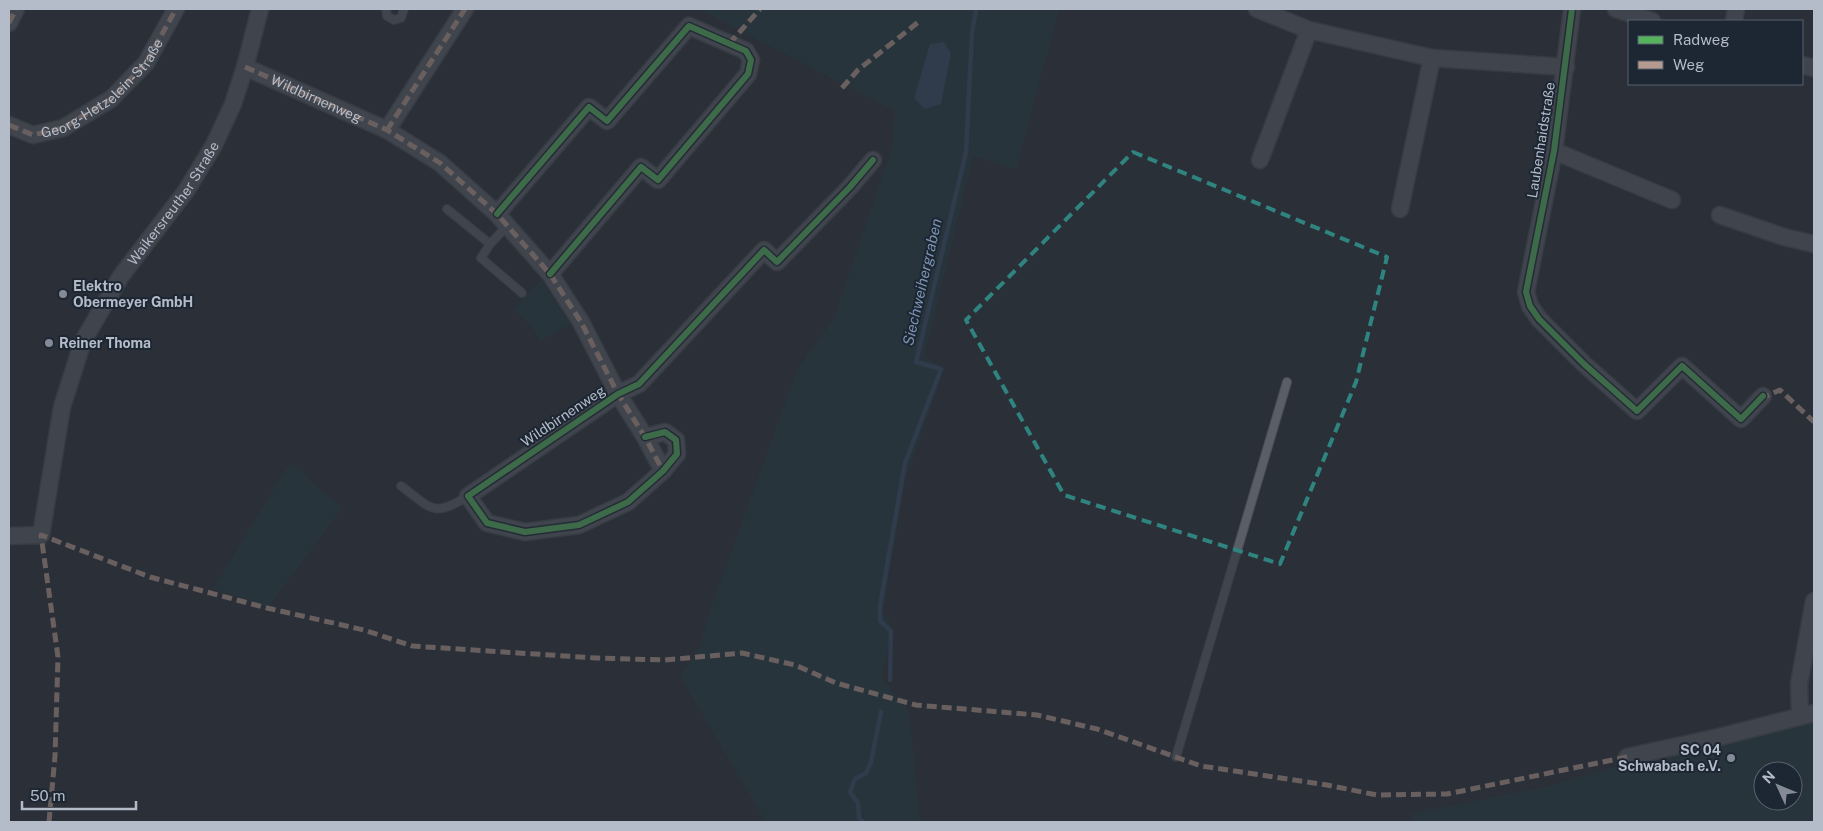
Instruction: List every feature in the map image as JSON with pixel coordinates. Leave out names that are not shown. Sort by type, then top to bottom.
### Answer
[{"type":"street","points":[[9,22],[16,9]]},
{"type":"street","name":"Georg-Hetzelein-Straße","points":[[9,125],[33,136],[63,128],[111,99],[146,63],[176,9]]},
{"type":"street","name":"Waikersreuther Straße","points":[[9,536],[42,535],[62,407],[83,341],[121,276],[186,191],[214,145],[233,104],[260,9]]},
{"type":"street","points":[[387,130],[465,9]]},
{"type":"street","points":[[1257,9],[1309,30],[1432,58],[1566,67]]},
{"type":"street","name":"Laubenhaidstraße","points":[[1572,9],[1554,151],[1526,292],[1530,306],[1540,319],[1584,364],[1637,411],[1682,366],[1741,419],[1763,396]]},
{"type":"street","points":[[1616,9],[1649,20]]},
{"type":"street","points":[[503,220],[589,107],[607,121],[690,26],[746,51],[751,60],[748,74],[658,180],[641,167],[550,274]]},
{"type":"street","points":[[1260,160],[1309,30]]},
{"type":"street","points":[[1400,209],[1432,58]]},
{"type":"street","name":"Wildbirnenweg","points":[[245,67],[387,130],[440,163],[503,220],[550,274],[581,322],[618,394],[663,471]]},
{"type":"street","points":[[1554,151],[1672,200]]},
{"type":"street","name":"Wildbirnenweg","points":[[468,496],[618,394],[638,384],[764,250],[777,262],[850,187],[873,160]]},
{"type":"street","points":[[1720,214],[1784,237],[1814,244]]},
{"type":"street","points":[[468,496],[487,523],[525,532],[579,526],[628,502],[663,471],[677,454],[676,440],[665,432],[644,437]]},
{"type":"street","points":[[1627,757],[1719,737],[1807,714],[1799,684],[1814,601]]},
{"type":"lane","points":[[386,9],[387,16],[394,20],[401,18],[404,9]]},
{"type":"lane","points":[[447,208],[490,244]]},
{"type":"lane","points":[[503,220],[481,258],[522,293]]},
{"type":"lane","points":[[1176,756],[1287,382]]},
{"type":"lane","points":[[401,486],[433,508],[450,507],[468,496]]},
{"type":"highlighted area","points":[[1133,152],[1387,257],[1356,382],[1280,564],[1064,495],[966,320]]},
{"type":"green space","points":[[699,9],[1059,9],[1016,169],[973,156],[924,357],[945,368],[905,480],[883,612],[893,629],[881,678],[909,711],[920,822],[766,822],[680,676],[699,649],[709,614],[798,368],[834,319],[893,145],[895,111]]},
{"type":"green space","points":[[541,280],[570,324],[540,341],[529,324],[514,310]]},
{"type":"green space","points":[[290,463],[342,508],[267,608],[213,589]]},
{"type":"green space","name":"SC 04 Schwabach e.V.","points":[[1814,717],[1814,822],[1412,822],[1412,814],[1545,787],[1694,745]]},
{"type":"water","points":[[944,42],[951,53],[941,104],[925,109],[914,98],[930,44]]},
{"type":"waterway","name":"Siechweihergraben","points":[[890,680],[891,631],[880,621],[880,606],[905,463],[941,369],[916,362],[966,152],[972,33],[976,9]]},
{"type":"waterway","name":"Siechweihergraben","points":[[863,822],[859,818],[858,803],[850,792],[855,779],[866,773],[871,762],[881,712]]},
{"type":"marked path","points":[[9,23],[16,9]]},
{"type":"marked path","points":[[9,125],[33,135],[63,128],[111,99],[146,63],[176,9]]},
{"type":"marked path","points":[[387,130],[465,9]]},
{"type":"marked path","points":[[729,44],[760,9]]},
{"type":"marked path","points":[[842,88],[858,70],[921,20]]},
{"type":"marked path","points":[[245,67],[387,130],[440,163],[497,214],[550,274],[581,322],[618,394],[645,437],[663,471]]},
{"type":"marked path","points":[[1760,399],[1780,390],[1814,422]]},
{"type":"marked path","points":[[49,822],[55,756],[58,657],[41,535],[150,577],[267,608],[364,630],[412,646],[596,658],[665,660],[742,653],[795,665],[836,683],[916,705],[1037,715],[1097,729],[1201,766],[1327,785],[1377,795],[1447,794],[1627,757]]},
{"type":"cycle path","points":[[1572,9],[1554,151],[1526,292],[1530,306],[1539,319],[1584,364],[1637,411],[1682,366],[1741,419],[1763,396]]},
{"type":"cycle path","points":[[497,214],[589,107],[607,121],[689,26],[746,51],[751,60],[748,74],[658,180],[641,167],[550,274]]},
{"type":"cycle path","points":[[645,437],[665,432],[676,440],[677,454],[663,471],[628,502],[579,525],[525,532],[487,523],[468,496],[618,394],[639,384],[764,250],[777,262],[850,187],[873,160]]},
{"type":"place","name":"Elektro Obermeyer GmbH","points":[[63,294]]},
{"type":"place","name":"Reiner Thoma","points":[[49,343]]},
{"type":"place","name":"SC 04 Schwabach e.V.","points":[[1731,758]]}]
